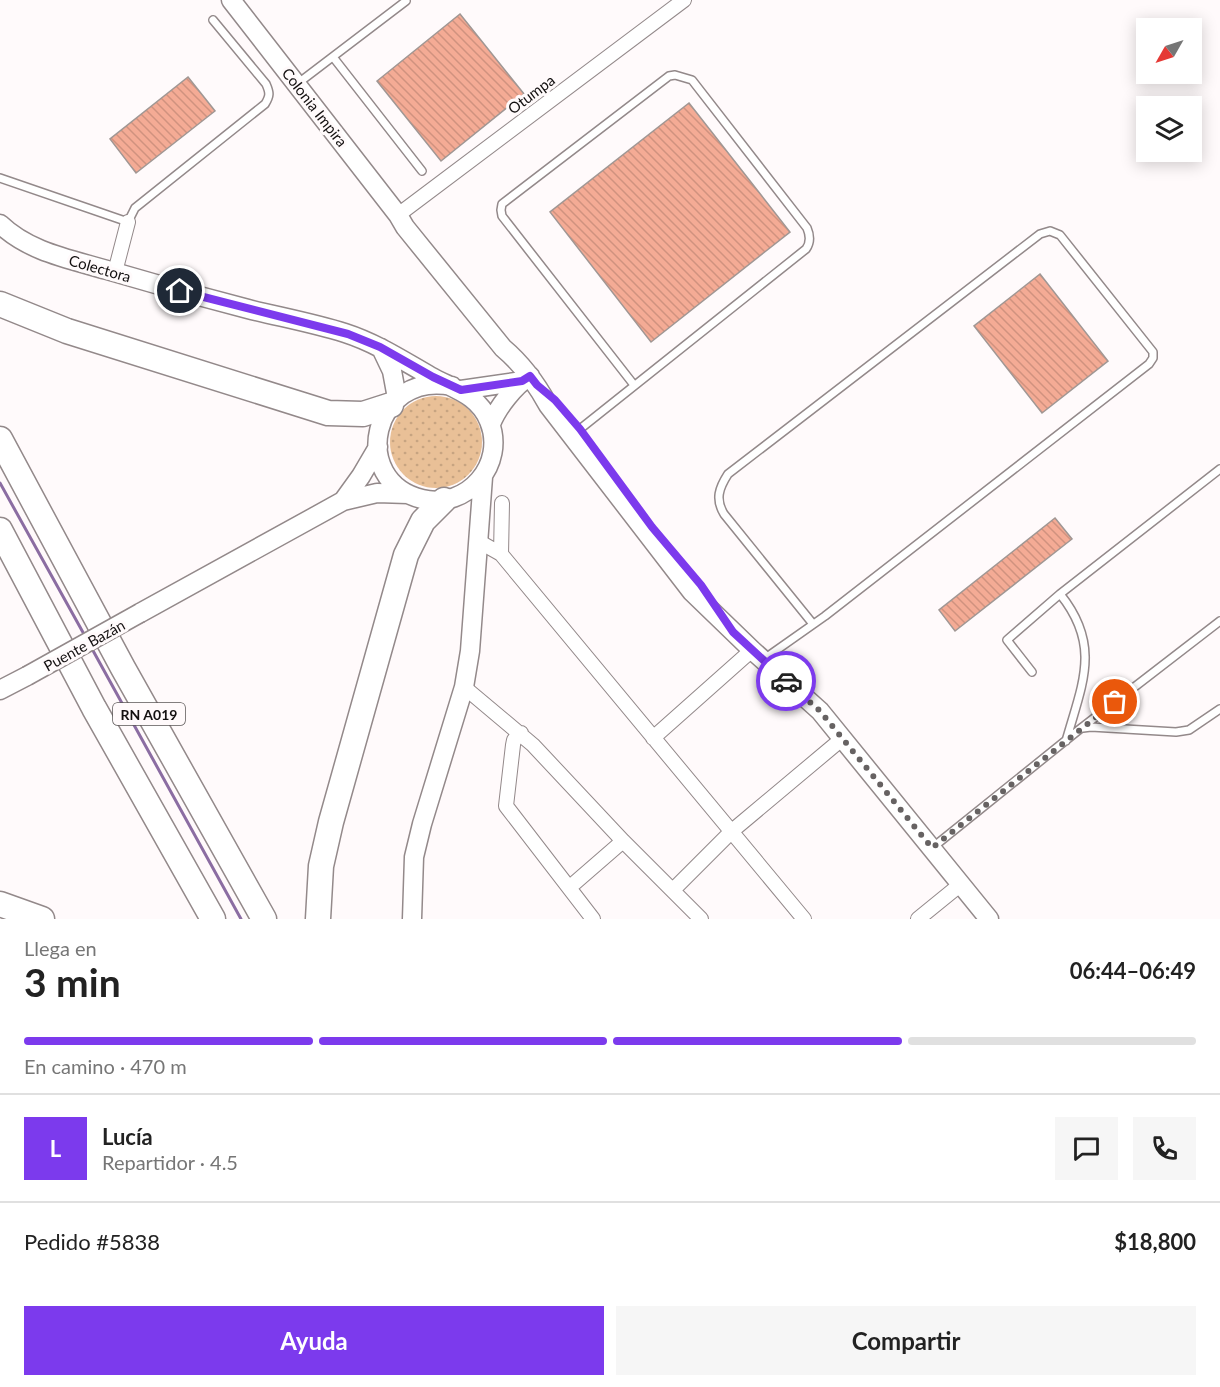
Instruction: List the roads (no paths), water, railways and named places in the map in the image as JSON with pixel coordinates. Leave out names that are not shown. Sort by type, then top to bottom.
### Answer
[{"type":"highway","points":[[0,304],[86,338],[328,413],[363,414],[394,402]]},
{"type":"highway","name":"RN A019","points":[[0,438],[123,668],[264,919]]},
{"type":"highway","points":[[318,919],[321,866],[331,822],[406,555],[423,521],[444,500]]},
{"type":"highway","name":"RN A019","points":[[0,530],[94,708],[213,919]]},
{"type":"highway","points":[[0,904],[42,919]]},
{"type":"main road","name":"Colonia Impira","points":[[231,0],[405,226],[503,348],[516,359],[548,405],[692,592],[757,655],[820,711],[989,919]]},
{"type":"main road","name":"Colectora","points":[[0,224],[26,243],[61,256],[247,309],[330,329],[380,347],[457,388]]},
{"type":"main road","points":[[380,347],[392,371],[394,402]]},
{"type":"main road","name":"Colonia Impira","points":[[530,381],[555,400],[580,429],[652,527],[701,585],[733,632]]},
{"type":"main road","points":[[457,388],[530,381]]},
{"type":"main road","points":[[491,424],[501,406],[530,381]]},
{"type":"main road","points":[[344,501],[377,493],[408,494],[429,500],[444,500],[468,491],[488,469],[493,450],[491,424],[483,408],[470,395],[442,384],[422,385],[405,392],[385,413],[379,429],[378,447],[386,472],[408,494]]},
{"type":"main road","points":[[344,501],[378,447]]},
{"type":"main road","points":[[412,919],[414,857],[464,687],[470,651],[483,477]]},
{"type":"main road","name":"Puente Bazán","points":[[0,690],[344,501]]},
{"type":"street","name":"Otumpa","points":[[398,215],[684,0]]},
{"type":"street","points":[[115,272],[128,222]]},
{"type":"street","points":[[501,554],[502,503]]},
{"type":"street","points":[[478,541],[501,554],[804,919]]},
{"type":"street","points":[[653,738],[757,655]]},
{"type":"street","points":[[464,687],[521,733],[700,919]]},
{"type":"street","points":[[521,733],[514,740],[506,806],[593,919]]},
{"type":"street","points":[[673,890],[732,831],[843,738]]},
{"type":"street","points":[[570,887],[623,841]]},
{"type":"street","points":[[918,919],[961,884]]},
{"type":"lane","points":[[297,84],[406,1]]},
{"type":"lane","points":[[0,178],[128,222],[135,208],[265,104],[269,97],[270,93],[266,84],[213,20]]},
{"type":"lane","points":[[333,57],[422,171]]},
{"type":"lane","points":[[580,429],[810,245],[810,234],[807,228],[692,80],[675,75],[669,76],[502,204],[501,210],[502,216],[634,385]]},
{"type":"lane","points":[[757,655],[813,624],[1149,364],[1153,358],[1153,352],[1060,235],[1050,231],[1040,234],[728,474],[721,485],[717,498],[724,514],[813,624]]},
{"type":"lane","points":[[1032,672],[1007,640],[1060,594],[1220,469]]},
{"type":"lane","points":[[1060,594],[1081,628],[1086,662],[1083,682],[1066,741]]},
{"type":"lane","points":[[932,848],[1080,729],[1220,621]]},
{"type":"lane","points":[[1080,729],[1091,727],[1176,732],[1189,730],[1220,709]]},
{"type":"waterway","points":[[0,483],[85,636]]},
{"type":"waterway","points":[[91,647],[241,919]]}]
